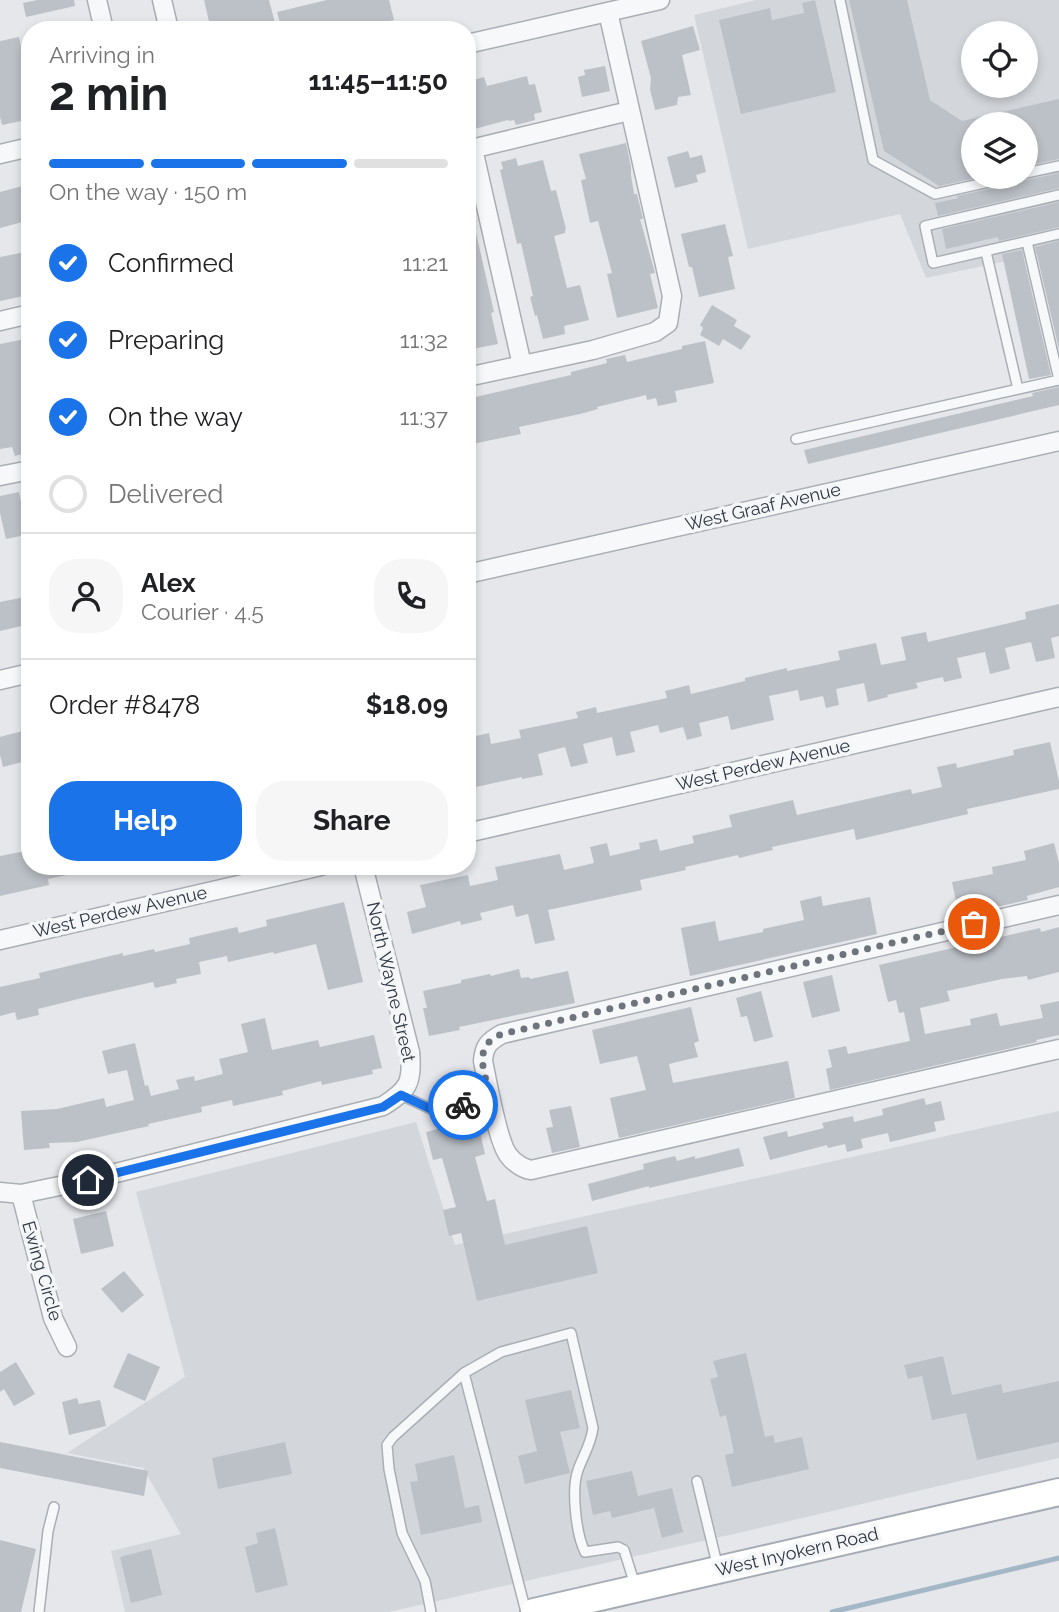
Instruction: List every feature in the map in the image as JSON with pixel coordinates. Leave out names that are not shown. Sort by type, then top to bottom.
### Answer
[{"type":"main road","name":"West Inyokern Road","points":[[534,1612],[1059,1492]]},
{"type":"street","points":[[97,0],[102,21]]},
{"type":"street","points":[[162,0],[167,21]]},
{"type":"street","points":[[476,42],[660,0]]},
{"type":"street","points":[[476,375],[593,350],[654,332],[668,323],[672,296],[608,12]]},
{"type":"street","points":[[476,148],[629,111]]},
{"type":"street","points":[[0,154],[21,149]]},
{"type":"street","points":[[476,174],[522,365]]},
{"type":"street","points":[[0,321],[21,316]]},
{"type":"street","name":"West Graaf Avenue","points":[[476,572],[1059,441]]},
{"type":"street","points":[[0,476],[21,472]]},
{"type":"street","points":[[0,680],[21,675]]},
{"type":"street","name":"West Perdew Avenue","points":[[476,831],[1059,697]]},
{"type":"street","name":"West Perdew Avenue","points":[[0,940],[282,875]]},
{"type":"street","name":"North Wayne Street","points":[[365,875],[410,1052],[411,1079],[401,1095]]},
{"type":"street","points":[[1059,905],[502,1034],[490,1041],[484,1049],[483,1061],[501,1140],[508,1156],[525,1170],[531,1170],[1059,1049]]},
{"type":"street","points":[[0,1192],[21,1194],[88,1180],[383,1107],[401,1095]]},
{"type":"street","name":"Ewing Circle","points":[[21,1194],[53,1318],[67,1347]]},
{"type":"lane","points":[[840,0],[873,160],[935,194],[961,188]]},
{"type":"lane","points":[[1038,170],[1059,166]]},
{"type":"lane","points":[[1059,195],[925,226],[933,263],[1059,234]]},
{"type":"lane","points":[[796,439],[1059,380],[1027,242]]},
{"type":"lane","points":[[986,252],[1018,389]]},
{"type":"lane","points":[[401,1095],[435,1111],[491,1099]]},
{"type":"lane","points":[[430,1612],[425,1581],[402,1533],[387,1445],[464,1373],[501,1352],[571,1333],[593,1428],[592,1439],[574,1484],[582,1547],[585,1552],[618,1547],[624,1550],[636,1589]]},
{"type":"lane","points":[[464,1373],[526,1612]]},
{"type":"lane","points":[[696,1481],[718,1570]]},
{"type":"lane","points":[[39,1612],[48,1531],[54,1507]]},
{"type":"shaded area","points":[[756,0],[1059,0],[1059,250],[926,278],[900,214],[748,249],[694,15]]},
{"type":"shaded area","points":[[1059,1111],[1059,1458],[389,1612],[125,1612],[111,1551],[181,1534],[143,1468],[67,1453],[185,1377],[136,1192],[416,1122],[455,1245]]},
{"type":"building","points":[[37,0],[74,0],[75,6],[26,17],[23,3]]},
{"type":"building","points":[[204,0],[269,0],[274,21],[209,21]]},
{"type":"building","points":[[327,0],[389,0],[394,20],[280,21],[277,12]]},
{"type":"building","points":[[815,0],[836,92],[741,114],[719,20],[770,8],[772,20],[804,13],[802,3]]},
{"type":"building","points":[[849,0],[907,0],[930,100],[961,120],[961,181],[939,186],[884,151]]},
{"type":"building","points":[[693,26],[700,50],[682,55],[691,95],[678,97],[677,105],[655,110],[650,89],[651,78],[641,41]]},
{"type":"building","points":[[19,37],[21,46],[21,121],[2,125],[0,117],[0,41]]},
{"type":"building","points":[[605,66],[610,91],[582,97],[578,77],[585,75],[584,70]]},
{"type":"building","points":[[527,76],[529,85],[535,84],[542,112],[534,114],[535,120],[516,125],[514,120],[508,120],[476,129],[476,79],[484,77],[487,86]]},
{"type":"building","points":[[1059,99],[1059,159],[1038,163],[1038,112],[1002,112]]},
{"type":"building","points":[[626,143],[634,194],[637,194],[643,219],[640,219],[655,273],[650,274],[658,308],[617,318],[607,274],[612,273],[598,221],[590,223],[581,180],[586,179],[579,154]]},
{"type":"building","points":[[688,151],[690,158],[702,155],[706,172],[696,175],[698,182],[675,188],[667,157]]},
{"type":"building","points":[[516,158],[518,166],[543,160],[551,191],[556,190],[566,229],[565,233],[554,236],[567,288],[580,285],[589,320],[564,326],[565,334],[543,339],[530,297],[533,296],[521,243],[517,244],[500,170],[503,169],[501,162]]},
{"type":"building","points":[[1059,173],[1059,188],[938,216],[935,203],[989,189],[1038,189],[1038,178]]},
{"type":"building","points":[[21,186],[21,222],[0,228],[0,192]]},
{"type":"building","points":[[1059,202],[1059,227],[999,241],[998,237],[946,249],[942,229]]},
{"type":"building","points":[[725,224],[733,256],[728,257],[735,289],[699,297],[681,234]]},
{"type":"building","points":[[476,233],[494,312],[491,313],[498,344],[476,348]]},
{"type":"building","points":[[1059,241],[1059,349],[1035,247]]},
{"type":"building","points":[[1022,250],[1051,375],[1029,379],[1002,254]]},
{"type":"building","points":[[21,253],[21,297],[0,301],[0,257]]},
{"type":"building","points":[[712,305],[737,320],[734,326],[751,336],[741,350],[723,339],[719,346],[700,335],[703,328],[700,325]]},
{"type":"building","points":[[21,340],[21,454],[15,456],[12,447],[0,449],[0,344]]},
{"type":"building","points":[[705,341],[714,383],[675,391],[677,402],[658,406],[656,398],[647,400],[646,395],[580,414],[519,427],[521,434],[476,443],[476,397],[571,375],[571,372],[607,363],[606,359],[625,355],[627,362],[682,349],[682,346]]},
{"type":"building","points":[[1059,387],[1059,405],[808,464],[804,450],[1033,396],[1032,393]]},
{"type":"building","points":[[19,492],[21,536],[6,539],[0,513],[0,496]]},
{"type":"building","points":[[21,598],[21,626],[0,631],[0,602]]},
{"type":"building","points":[[1059,604],[1059,636],[1051,638],[1055,658],[1036,662],[1031,642],[1005,648],[1010,669],[990,674],[985,652],[957,658],[962,678],[944,682],[943,677],[916,683],[918,688],[868,702],[864,683],[836,689],[839,705],[826,708],[823,696],[800,701],[798,690],[769,696],[774,720],[731,730],[728,716],[699,723],[702,736],[687,740],[683,727],[660,733],[658,725],[630,732],[635,752],[616,756],[612,737],[583,744],[588,763],[571,767],[565,747],[538,754],[543,775],[476,787],[476,736],[489,733],[491,744],[521,738],[519,730],[578,718],[576,712],[596,707],[597,713],[667,698],[665,691],[689,685],[691,694],[787,668],[787,671],[840,660],[838,651],[876,643],[881,665],[906,660],[901,637],[926,632],[928,642],[1026,619],[1025,612]]},
{"type":"building","points":[[21,731],[21,762],[3,767],[0,737]]},
{"type":"building","points":[[1050,742],[1059,789],[967,809],[968,814],[856,840],[854,829],[772,847],[773,850],[739,858],[738,855],[685,867],[686,870],[640,880],[642,890],[548,910],[555,940],[535,944],[528,914],[516,917],[513,905],[480,913],[482,920],[461,925],[460,921],[412,934],[407,912],[426,907],[420,885],[468,875],[470,886],[498,880],[495,867],[560,854],[564,870],[594,863],[590,847],[607,843],[610,856],[640,849],[639,843],[657,839],[660,851],[694,843],[692,836],[732,827],[729,815],[793,800],[797,815],[911,789],[912,794],[942,787],[937,767],[956,763],[957,768],[1014,755],[1013,750]]},
{"type":"building","points":[[1054,843],[1059,863],[1059,887],[1027,896],[1028,900],[959,915],[952,882],[993,874],[992,867],[1026,860],[1024,851]]},
{"type":"building","points":[[21,852],[21,875],[67,875],[48,879],[49,885],[0,896],[0,856]]},
{"type":"building","points":[[821,896],[823,906],[870,897],[877,934],[690,976],[681,928],[715,921],[719,941],[763,932],[763,929],[804,920],[800,901]]},
{"type":"building","points":[[344,902],[363,982],[328,990],[316,944],[228,962],[227,956],[199,962],[201,974],[176,979],[177,983],[155,988],[153,982],[82,998],[38,1009],[39,1015],[17,1020],[15,1012],[0,1016],[0,987],[40,978],[39,973],[123,953],[123,956],[154,949],[155,952],[190,944],[189,938],[237,927],[239,933],[267,926],[266,920]]},
{"type":"building","points":[[1059,927],[1059,972],[1028,980],[1027,976],[1002,979],[947,991],[950,1001],[920,1008],[925,1034],[971,1025],[970,1019],[997,1013],[1000,1026],[1043,1018],[1040,1005],[1059,1001],[1059,1035],[830,1090],[826,1069],[832,1067],[828,1050],[846,1046],[848,1054],[910,1041],[904,1012],[899,1013],[896,1000],[888,1002],[879,965],[1040,928],[1041,932]]},
{"type":"building","points":[[519,969],[521,978],[530,979],[568,971],[575,1003],[459,1027],[460,1030],[429,1036],[423,1008],[427,1008],[423,991],[461,983],[461,980]]},
{"type":"building","points":[[832,975],[840,1011],[812,1018],[803,982]]},
{"type":"building","points":[[761,991],[773,1037],[754,1042],[747,1016],[741,1017],[736,998]]},
{"type":"building","points":[[691,1007],[699,1041],[694,1043],[698,1057],[669,1064],[673,1083],[788,1061],[795,1098],[619,1138],[610,1098],[646,1090],[637,1056],[600,1064],[592,1030]]},
{"type":"building","points":[[265,1018],[272,1050],[318,1040],[320,1047],[374,1035],[382,1068],[372,1070],[373,1074],[322,1085],[321,1081],[282,1091],[283,1095],[233,1106],[232,1100],[201,1107],[202,1112],[148,1124],[149,1126],[77,1142],[49,1143],[50,1148],[24,1150],[21,1111],[57,1109],[104,1098],[106,1107],[134,1100],[127,1070],[108,1074],[102,1051],[135,1043],[145,1086],[148,1085],[151,1096],[179,1089],[176,1080],[194,1076],[195,1081],[223,1074],[219,1059],[248,1052],[241,1024]]},
{"type":"building","points":[[924,1098],[926,1105],[941,1101],[945,1120],[934,1122],[936,1131],[890,1142],[888,1133],[861,1139],[863,1148],[847,1152],[845,1144],[828,1148],[827,1145],[770,1160],[763,1137],[787,1131],[788,1137],[824,1128],[822,1123],[853,1116],[854,1122],[883,1115],[882,1109]]},
{"type":"building","points":[[571,1106],[580,1147],[552,1153],[546,1128],[553,1127],[549,1110]]},
{"type":"building","points":[[477,1119],[485,1154],[475,1157],[487,1201],[495,1199],[505,1245],[587,1226],[598,1273],[477,1301],[461,1233],[449,1236],[443,1210],[456,1207],[442,1158],[433,1160],[426,1132]]},
{"type":"building","points":[[739,1148],[744,1166],[592,1201],[588,1184],[644,1169],[643,1164],[675,1156],[677,1161],[695,1156],[695,1159]]},
{"type":"building","points":[[106,1211],[114,1246],[81,1254],[73,1219]]},
{"type":"building","points":[[124,1271],[144,1295],[122,1313],[101,1289]]},
{"type":"building","points":[[128,1353],[160,1367],[145,1401],[113,1387]]},
{"type":"building","points":[[746,1353],[765,1437],[773,1435],[775,1443],[802,1437],[809,1469],[732,1487],[725,1455],[734,1453],[726,1415],[720,1417],[710,1379],[718,1377],[713,1361]]},
{"type":"building","points":[[943,1356],[952,1395],[1001,1384],[1003,1393],[1059,1381],[1059,1442],[977,1460],[966,1413],[932,1420],[922,1376],[908,1379],[904,1365]]},
{"type":"building","points":[[16,1362],[35,1394],[14,1406],[4,1389],[0,1392],[0,1372]]},
{"type":"building","points":[[571,1390],[580,1428],[560,1432],[570,1473],[525,1484],[518,1456],[537,1451],[525,1400]]},
{"type":"building","points":[[77,1398],[79,1404],[100,1400],[106,1426],[69,1435],[62,1402]]},
{"type":"building","points":[[0,1442],[148,1471],[144,1496],[0,1468]]},
{"type":"building","points":[[285,1442],[292,1474],[218,1489],[212,1458]]},
{"type":"building","points":[[454,1455],[465,1508],[479,1505],[482,1522],[421,1535],[410,1482],[418,1481],[415,1464]]},
{"type":"building","points":[[632,1471],[638,1496],[672,1488],[683,1532],[662,1538],[654,1508],[612,1518],[610,1511],[593,1515],[586,1481]]},
{"type":"building","points":[[275,1528],[288,1585],[256,1593],[245,1547],[258,1543],[256,1533]]},
{"type":"building","points":[[0,1540],[36,1549],[21,1612],[0,1612]]},
{"type":"building","points":[[151,1549],[162,1595],[131,1603],[120,1557]]},
{"type":"waterway","points":[[832,1612],[1059,1558]]},
{"type":"way so far","points":[[463,1105],[491,1099],[483,1061],[484,1049],[490,1041],[502,1034],[974,924]]},
{"type":"route","points":[[88,1180],[383,1107],[401,1095],[435,1111],[463,1105]]}]
